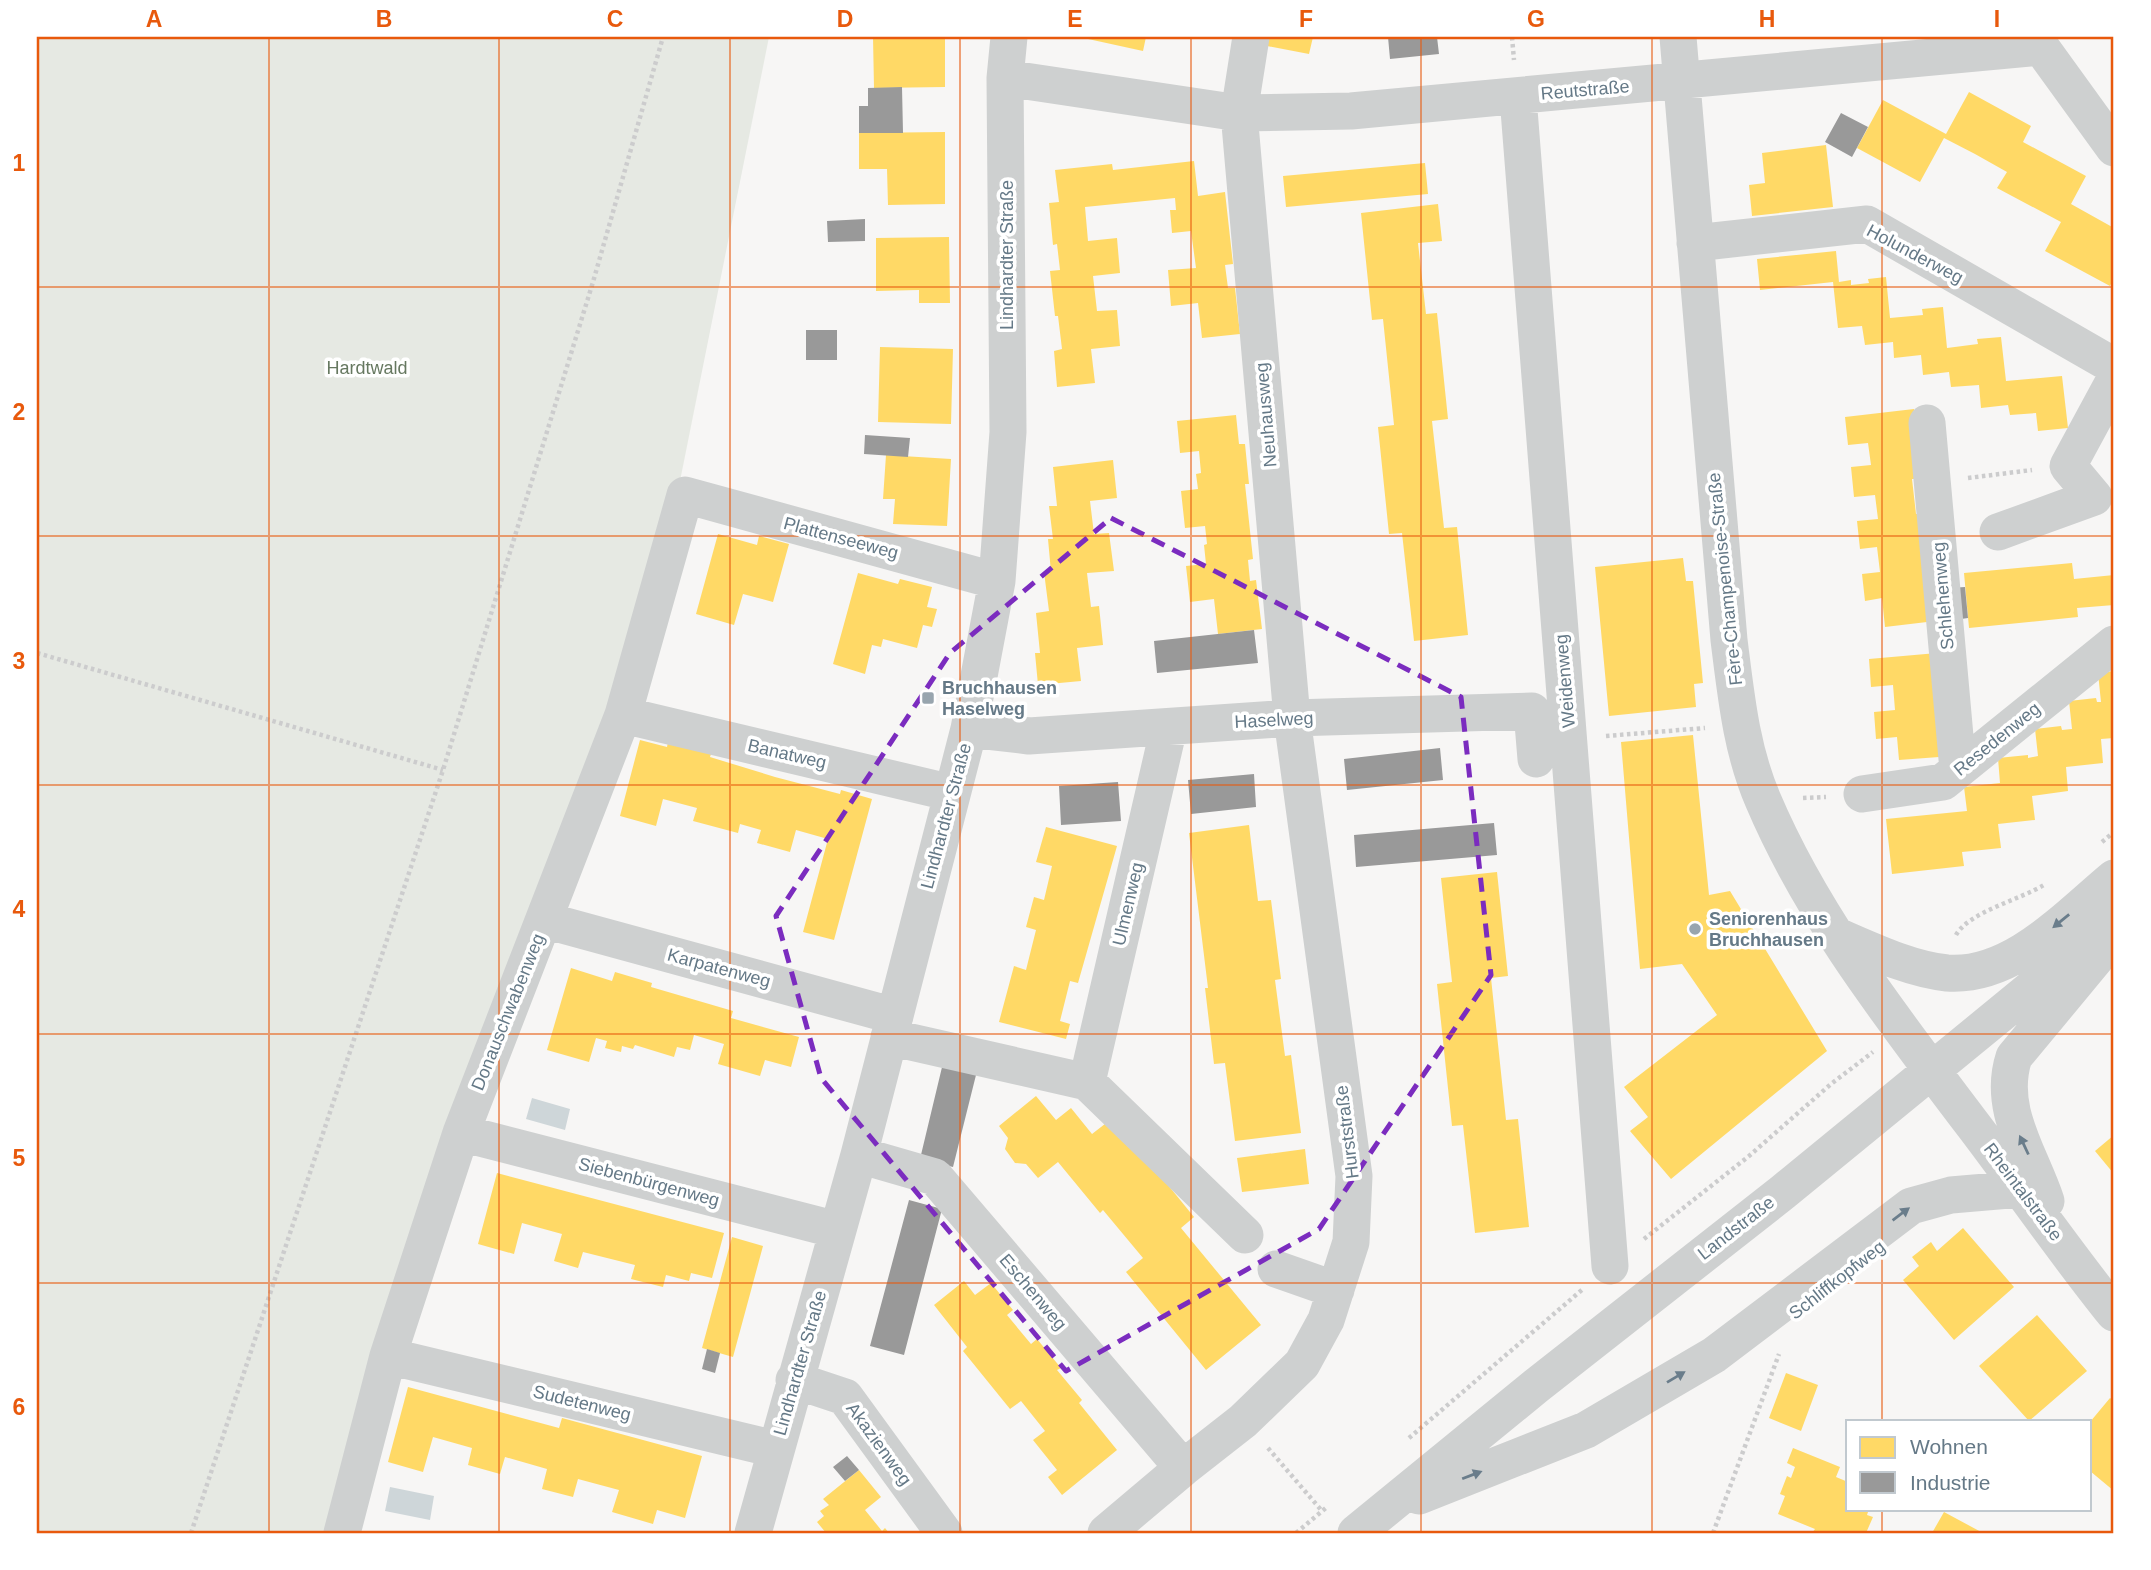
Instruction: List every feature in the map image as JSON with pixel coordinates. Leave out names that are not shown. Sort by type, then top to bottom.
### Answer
[{"type":"street","name":"Lindhardter Straße","points":[[753,1533],[859,1155],[969,729],[997,581],[1008,432],[1006,78],[1009,37]]},
{"type":"street","name":"Neuhausweg","points":[[1251,37],[1239,113],[1292,718]]},
{"type":"street","name":"Fère-Champenoise-Straße","points":[[1678,37],[1729,640],[1740,725],[1763,800],[1835,935],[1932,1070]]},
{"type":"street","name":"Reutstraße","points":[[1006,78],[1239,113],[1351,111],[1682,81],[2043,42],[2114,148]]},
{"type":"street","name":"Weidenweg","points":[[1518,97],[1610,1266]]},
{"type":"street","name":"Holunderweg","points":[[1695,243],[1867,225],[2114,366]]},
{"type":"street","points":[[1998,532],[2104,507],[2068,466],[2114,381]]},
{"type":"street","name":"Schlehenweg","points":[[1927,423],[1958,770]]},
{"type":"street","name":"Plattenseeweg","points":[[685,495],[997,581]]},
{"type":"street","name":"Donauschwabenweg","points":[[342,1533],[388,1356],[460,1133],[623,715],[685,495]]},
{"type":"street","name":"Resedenweg","points":[[1862,794],[1943,782],[2114,644]]},
{"type":"street","name":"Haselweg","points":[[969,729],[1029,736],[1292,718],[1532,711],[1536,759]]},
{"type":"street","name":"Banatweg","points":[[623,715],[952,793]]},
{"type":"street","name":"Hurststraße","points":[[1106,1533],[1243,1421],[1302,1364],[1326,1320],[1351,1241],[1354,1176],[1292,718]]},
{"type":"street","name":"Ulmenweg","points":[[1087,1082],[1168,727]]},
{"type":"street","points":[[1835,935],[1913,966],[1947,973],[1998,966],[2022,954],[2114,878]]},
{"type":"street","name":"Karpatenweg","points":[[544,920],[892,1026]]},
{"type":"street","name":"Landstraße","points":[[1356,1533],[2114,921]]},
{"type":"street","points":[[2053,1233],[2038,1176],[2013,1122],[2008,1097],[2008,1074],[2014,1057],[2114,936]]},
{"type":"street","points":[[892,1026],[1087,1082],[1245,1235]]},
{"type":"street","name":"Rheintalstraße","points":[[1932,1070],[2114,1313]]},
{"type":"street","name":"Siebenbürgenweg","points":[[460,1133],[837,1230]]},
{"type":"street","name":"Eschenweg","points":[[859,1155],[935,1177],[1183,1468]]},
{"type":"street","points":[[1385,1509],[1586,1430],[1713,1355],[1911,1206],[1951,1195],[2021,1189]]},
{"type":"street","points":[[1276,1269],[1336,1290]]},
{"type":"street","name":"Sudetenweg","points":[[388,1356],[775,1449]]},
{"type":"street","name":"Akazienweg","points":[[794,1380],[845,1397],[944,1533]]},
{"type":"path","points":[[191,1533],[443,770],[593,282],[663,37]]},
{"type":"path","points":[[1933,482],[2068,466]]},
{"type":"path","points":[[37,653],[443,770]]},
{"type":"path","points":[[1570,739],[1740,725]]},
{"type":"path","points":[[1763,800],[1862,794]]},
{"type":"path","points":[[2095,848],[2114,832]]},
{"type":"path","points":[[1947,973],[1955,937],[1961,927],[1975,916],[1996,909],[2048,883]]},
{"type":"path","points":[[1404,1441],[1610,1266],[1749,1156],[1831,1084],[1901,1030]]},
{"type":"path","points":[[1713,1533],[1779,1352]]},
{"type":"path","points":[[1243,1421],[1322,1511]]},
{"type":"path","points":[[1296,1533],[1332,1503]]},
{"type":"highlighted area","points":[[1111,518],[1461,697],[1491,975],[1319,1229],[1066,1371],[821,1078],[776,916],[950,653]]},
{"type":"green space","name":"Hardtwald","points":[[37,37],[769,37],[680,481],[614,711],[334,1533],[37,1533]]},
{"type":"shaded area","points":[[532,1098],[570,1109],[565,1130],[526,1119]]},
{"type":"shaded area","points":[[390,1487],[434,1496],[430,1520],[385,1511]]},
{"type":"building: Wohnen","points":[[873,37],[945,37],[945,87],[874,88]]},
{"type":"building: Wohnen","points":[[1079,37],[1146,37],[1143,51]]},
{"type":"building: Wohnen","points":[[1258,37],[1313,37],[1309,54],[1257,44]]},
{"type":"building: Wohnen","points":[[1969,92],[2031,126],[2023,142],[2086,176],[2071,204],[2114,228],[2114,278],[2110,286],[2045,251],[2061,222],[1997,188],[2007,172],[1975,154],[1944,138],[1920,182],[1857,148],[1883,100],[1946,134]]},
{"type":"building: Wohnen","points":[[945,132],[945,204],[888,205],[887,169],[859,169],[859,133]]},
{"type":"building: Wohnen","points":[[1826,145],[1833,207],[1752,216],[1749,185],[1765,183],[1762,153]]},
{"type":"building: Wohnen","points":[[1194,161],[1198,196],[1225,192],[1233,264],[1225,265],[1228,288],[1235,288],[1240,334],[1202,338],[1198,303],[1171,306],[1168,270],[1196,268],[1191,231],[1172,233],[1170,210],[1176,210],[1175,198],[1085,207],[1088,241],[1117,238],[1120,273],[1093,276],[1097,311],[1117,310],[1120,346],[1091,349],[1095,383],[1057,387],[1054,351],[1062,349],[1050,271],[1060,270],[1057,244],[1053,245],[1049,203],[1059,202],[1055,170],[1112,164],[1113,170]]},
{"type":"building: Wohnen","points":[[1425,163],[1428,194],[1286,207],[1283,176]]},
{"type":"building: Wohnen","points":[[1438,204],[1442,241],[1418,243],[1426,314],[1437,313],[1448,419],[1432,421],[1444,528],[1457,527],[1468,635],[1414,641],[1402,533],[1389,534],[1378,427],[1394,425],[1383,319],[1372,320],[1361,213]]},
{"type":"building: Wohnen","points":[[949,237],[950,303],[919,303],[919,290],[876,291],[876,238]]},
{"type":"building: Wohnen","points":[[1836,251],[1839,282],[1851,280],[1851,285],[1886,277],[1890,318],[1923,315],[1922,309],[1943,307],[1947,348],[1978,344],[1977,339],[2001,337],[2006,381],[2062,376],[2068,428],[2038,431],[2036,413],[2010,415],[2008,405],[1981,408],[1979,385],[1951,387],[1949,372],[1923,375],[1921,355],[1894,358],[1893,342],[1865,345],[1862,326],[1838,328],[1833,282],[1760,290],[1757,259]]},
{"type":"building: Wohnen","points":[[880,347],[953,349],[951,424],[878,422]]},
{"type":"building: Wohnen","points":[[1914,409],[1919,479],[1912,479],[1916,514],[1923,514],[1927,622],[1885,627],[1882,598],[1865,601],[1862,574],[1880,572],[1877,547],[1860,549],[1857,521],[1878,519],[1875,495],[1854,497],[1851,467],[1871,465],[1868,443],[1848,445],[1845,417]]},
{"type":"building: Wohnen","points":[[1236,415],[1239,444],[1245,444],[1249,484],[1245,484],[1253,559],[1248,560],[1250,581],[1256,580],[1262,629],[1218,634],[1214,599],[1190,602],[1186,566],[1206,564],[1204,545],[1207,544],[1205,526],[1185,528],[1181,491],[1198,489],[1196,474],[1201,473],[1199,451],[1180,453],[1177,421]]},
{"type":"building: Wohnen","points":[[886,455],[951,459],[947,526],[893,524],[895,499],[883,499]]},
{"type":"building: Wohnen","points":[[1113,460],[1117,498],[1090,501],[1094,534],[1109,533],[1114,571],[1087,573],[1091,607],[1099,606],[1103,645],[1077,648],[1081,681],[1038,685],[1035,653],[1040,653],[1036,613],[1049,611],[1044,572],[1051,572],[1048,539],[1053,539],[1049,506],[1057,506],[1053,467]]},
{"type":"building: Wohnen","points":[[718,534],[757,545],[759,536],[789,544],[773,602],[743,594],[734,625],[696,614]]},
{"type":"building: Wohnen","points":[[1683,558],[1686,581],[1693,581],[1703,683],[1694,684],[1696,707],[1609,716],[1595,567]]},
{"type":"building: Wohnen","points":[[2072,563],[2074,579],[2114,575],[2114,605],[2077,608],[2078,617],[1969,628],[1964,573]]},
{"type":"building: Wohnen","points":[[858,573],[898,584],[900,579],[932,587],[927,607],[937,609],[932,627],[923,625],[917,648],[883,639],[881,647],[872,645],[865,674],[833,664]]},
{"type":"building: Wohnen","points":[[1937,653],[1939,757],[1899,760],[1897,737],[1876,739],[1874,712],[1895,710],[1893,685],[1871,687],[1869,659]]},
{"type":"building: Wohnen","points":[[2114,671],[2114,738],[2101,739],[2103,763],[2066,767],[2068,791],[2032,796],[2035,820],[1998,824],[2001,848],[1962,852],[1964,866],[1892,874],[1886,819],[1967,811],[1964,787],[2000,783],[1998,758],[2038,756],[2035,729],[2061,726],[2062,730],[2072,729],[2069,701],[2096,698],[2097,702],[2101,702],[2098,673]]},
{"type":"building: Wohnen","name":"Seniorenhaus Bruchhausen","points":[[1693,735],[1709,895],[1730,891],[1827,1051],[1671,1179],[1630,1131],[1648,1117],[1624,1087],[1717,1015],[1682,964],[1640,969],[1621,742]]},
{"type":"building: Wohnen","points":[[640,740],[667,747],[668,742],[775,777],[840,794],[841,790],[872,799],[834,940],[803,932],[828,839],[796,830],[790,852],[757,843],[761,830],[740,824],[738,833],[693,821],[697,808],[663,799],[656,826],[620,816]]},
{"type":"building: Wohnen","points":[[1249,825],[1258,901],[1271,900],[1281,979],[1275,980],[1285,1056],[1291,1055],[1301,1133],[1235,1141],[1225,1063],[1214,1064],[1205,988],[1208,988],[1189,833]]},
{"type":"building: Wohnen","points":[[1046,827],[1117,846],[1078,983],[1070,981],[1060,1021],[1070,1024],[1066,1039],[999,1022],[1014,966],[1026,970],[1036,930],[1026,927],[1034,897],[1044,900],[1052,866],[1036,862]]},
{"type":"building: Wohnen","points":[[1497,872],[1508,976],[1491,978],[1506,1120],[1518,1119],[1529,1227],[1475,1233],[1463,1125],[1452,1126],[1437,984],[1452,982],[1441,878]]},
{"type":"building: Wohnen","points":[[571,968],[612,981],[615,972],[652,983],[651,987],[733,1011],[731,1018],[799,1037],[791,1067],[765,1060],[760,1076],[718,1064],[724,1044],[694,1035],[690,1050],[677,1047],[674,1057],[635,1045],[633,1049],[622,1046],[621,1052],[605,1048],[607,1041],[596,1038],[589,1062],[547,1050]]},
{"type":"building: Wohnen","points":[[1036,1096],[1056,1120],[1071,1108],[1092,1134],[1110,1120],[1142,1153],[1194,1217],[1181,1228],[1261,1325],[1206,1370],[1126,1272],[1143,1258],[1103,1210],[1100,1213],[1058,1162],[1038,1178],[1026,1164],[1015,1163],[1005,1149],[1008,1138],[999,1126]]},
{"type":"building: Wohnen","points":[[2114,1135],[2114,1174],[2095,1151]]},
{"type":"building: Wohnen","points":[[1305,1149],[1309,1184],[1242,1192],[1237,1158]]},
{"type":"building: Wohnen","points":[[497,1173],[724,1233],[712,1278],[691,1273],[689,1281],[666,1275],[663,1287],[631,1279],[635,1265],[583,1252],[578,1268],[554,1261],[562,1234],[522,1223],[514,1254],[478,1244]]},
{"type":"building: Wohnen","points":[[1963,1228],[2014,1287],[1954,1340],[1903,1280],[1919,1266],[1912,1257],[1931,1242],[1937,1251]]},
{"type":"building: Wohnen","points":[[732,1237],[763,1246],[733,1357],[702,1348]]},
{"type":"building: Wohnen","points":[[964,1281],[975,1295],[991,1283],[1013,1310],[1007,1315],[1031,1344],[1037,1339],[1061,1368],[1057,1370],[1082,1400],[1079,1403],[1117,1450],[1062,1495],[1048,1477],[1057,1470],[1033,1440],[1045,1431],[1021,1401],[1010,1409],[963,1351],[967,1347],[934,1305]]},
{"type":"building: Wohnen","points":[[2037,1315],[2087,1371],[2028,1420],[1979,1366]]},
{"type":"building: Wohnen","points":[[1786,1373],[1818,1385],[1801,1431],[1769,1418]]},
{"type":"building: Wohnen","points":[[408,1387],[559,1428],[562,1418],[702,1456],[685,1518],[657,1510],[653,1524],[612,1512],[619,1490],[578,1479],[573,1497],[542,1489],[547,1469],[505,1457],[500,1474],[468,1465],[472,1448],[433,1437],[423,1472],[388,1462]]},
{"type":"building: Wohnen","points":[[2110,1398],[2114,1401],[2114,1491],[2092,1473],[2092,1420]]},
{"type":"building: Wohnen","points":[[1793,1448],[1840,1467],[1836,1477],[1846,1481],[1846,1510],[1869,1510],[1867,1515],[1873,1517],[1866,1533],[1812,1533],[1815,1529],[1778,1514],[1785,1496],[1780,1494],[1787,1476],[1791,1478],[1795,1467],[1787,1463]]},
{"type":"building: Wohnen","points":[[859,1470],[881,1497],[865,1510],[882,1531],[885,1528],[889,1533],[826,1533],[817,1522],[824,1516],[820,1511],[829,1505],[823,1499]]},
{"type":"building: Wohnen","points":[[1944,1512],[1983,1533],[1932,1533]]},
{"type":"building: Industrie","points":[[1388,37],[1437,37],[1439,54],[1390,59]]},
{"type":"building: Industrie","points":[[902,87],[903,133],[859,133],[859,106],[868,106],[868,88]]},
{"type":"building: Industrie","points":[[1841,113],[1868,127],[1852,157],[1825,142]]},
{"type":"building: Industrie","points":[[865,219],[865,241],[828,242],[827,221]]},
{"type":"building: Industrie","points":[[806,330],[837,330],[837,360],[806,360]]},
{"type":"building: Industrie","points":[[865,435],[910,438],[908,457],[864,454]]},
{"type":"building: Industrie","points":[[1965,587],[1968,618],[1954,620],[1950,588]]},
{"type":"building: Industrie","points":[[1254,630],[1258,663],[1157,673],[1154,641]]},
{"type":"building: Industrie","points":[[1440,748],[1443,780],[1347,790],[1344,759]]},
{"type":"building: Industrie","points":[[1254,774],[1256,807],[1191,814],[1188,780]]},
{"type":"building: Industrie","points":[[1118,782],[1121,821],[1061,825],[1059,786]]},
{"type":"building: Industrie","points":[[1494,823],[1497,855],[1356,867],[1354,835]]},
{"type":"building: Industrie","points":[[943,1063],[977,1071],[953,1167],[920,1159]]},
{"type":"building: Industrie","points":[[909,1200],[942,1209],[904,1355],[870,1346]]},
{"type":"building: Industrie","points":[[707,1349],[720,1353],[715,1373],[702,1369]]},
{"type":"building: Industrie","points":[[847,1456],[859,1470],[845,1481],[833,1467]]},
{"type":"place","name":"Bruchhausen Haselweg","points":[[928,698]]},
{"type":"place","name":"Seniorenhaus Bruchhausen","points":[[1695,929]]}]
